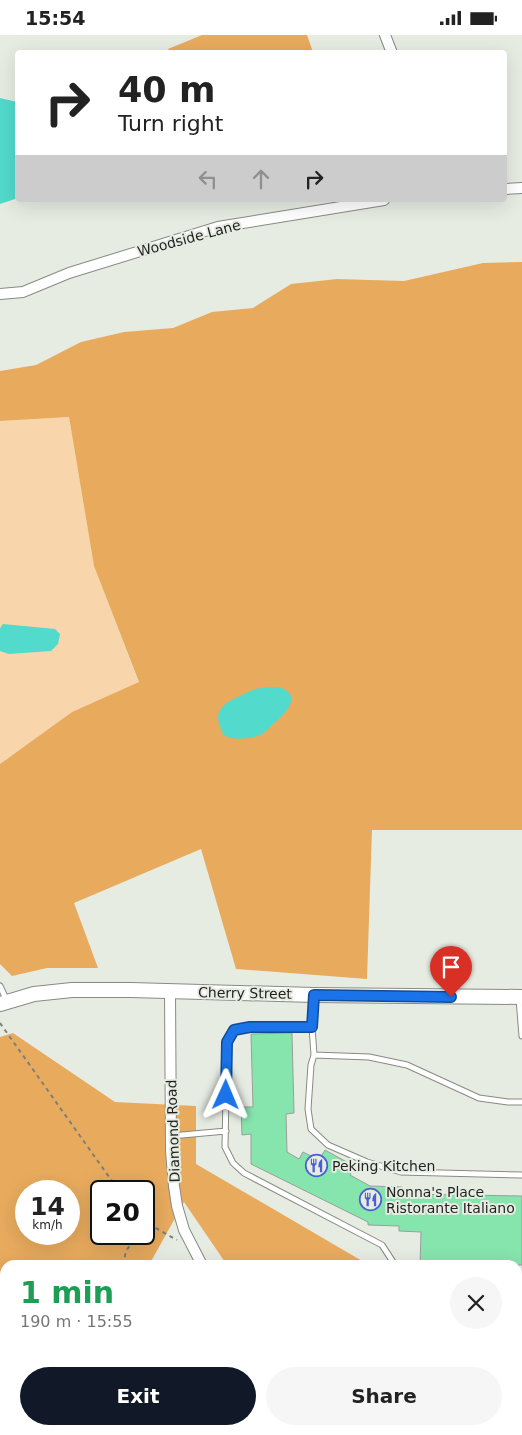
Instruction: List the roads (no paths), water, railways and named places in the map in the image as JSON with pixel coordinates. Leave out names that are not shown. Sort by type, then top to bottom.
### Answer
[{"type":"street","points":[[385,35],[391,50]]},
{"type":"street","points":[[507,189],[522,188]]},
{"type":"street","name":"Woodside Lane","points":[[0,294],[23,292],[69,273],[218,227],[372,202]]},
{"type":"street","name":"Cherry Street","points":[[4,1002],[34,994],[72,990],[520,997]]},
{"type":"street","name":"Diamond Road","points":[[170,991],[171,1136],[174,1186],[177,1206],[184,1230],[200,1260]]},
{"type":"lane","points":[[0,986],[4,1002]]},
{"type":"lane","points":[[314,995],[312,1027],[314,1055],[311,1065],[308,1109],[311,1129],[328,1145],[367,1162],[401,1172],[522,1175]]},
{"type":"lane","points":[[520,997],[522,1036]]},
{"type":"lane","points":[[312,1027],[250,1027],[234,1030],[227,1042],[226,1147],[234,1163],[244,1173],[382,1245],[392,1260]]},
{"type":"lane","points":[[314,1055],[369,1057],[408,1065],[479,1098],[522,1102]]},
{"type":"lane","points":[[171,1136],[226,1131]]},
{"type":"water","points":[[0,98],[15,102],[15,199],[0,204]]},
{"type":"water","points":[[3,624],[55,629],[60,634],[58,644],[51,651],[9,654],[0,651],[0,628]]},
{"type":"water","points":[[266,687],[281,688],[290,694],[291,702],[285,713],[260,735],[238,739],[229,738],[225,735],[221,730],[218,720],[222,707],[246,693]]},
{"type":"place","name":"Peking Kitchen","points":[[316,1166]]},
{"type":"place","name":"Nonna's Place Ristorante Italiano","points":[[370,1200]]}]
